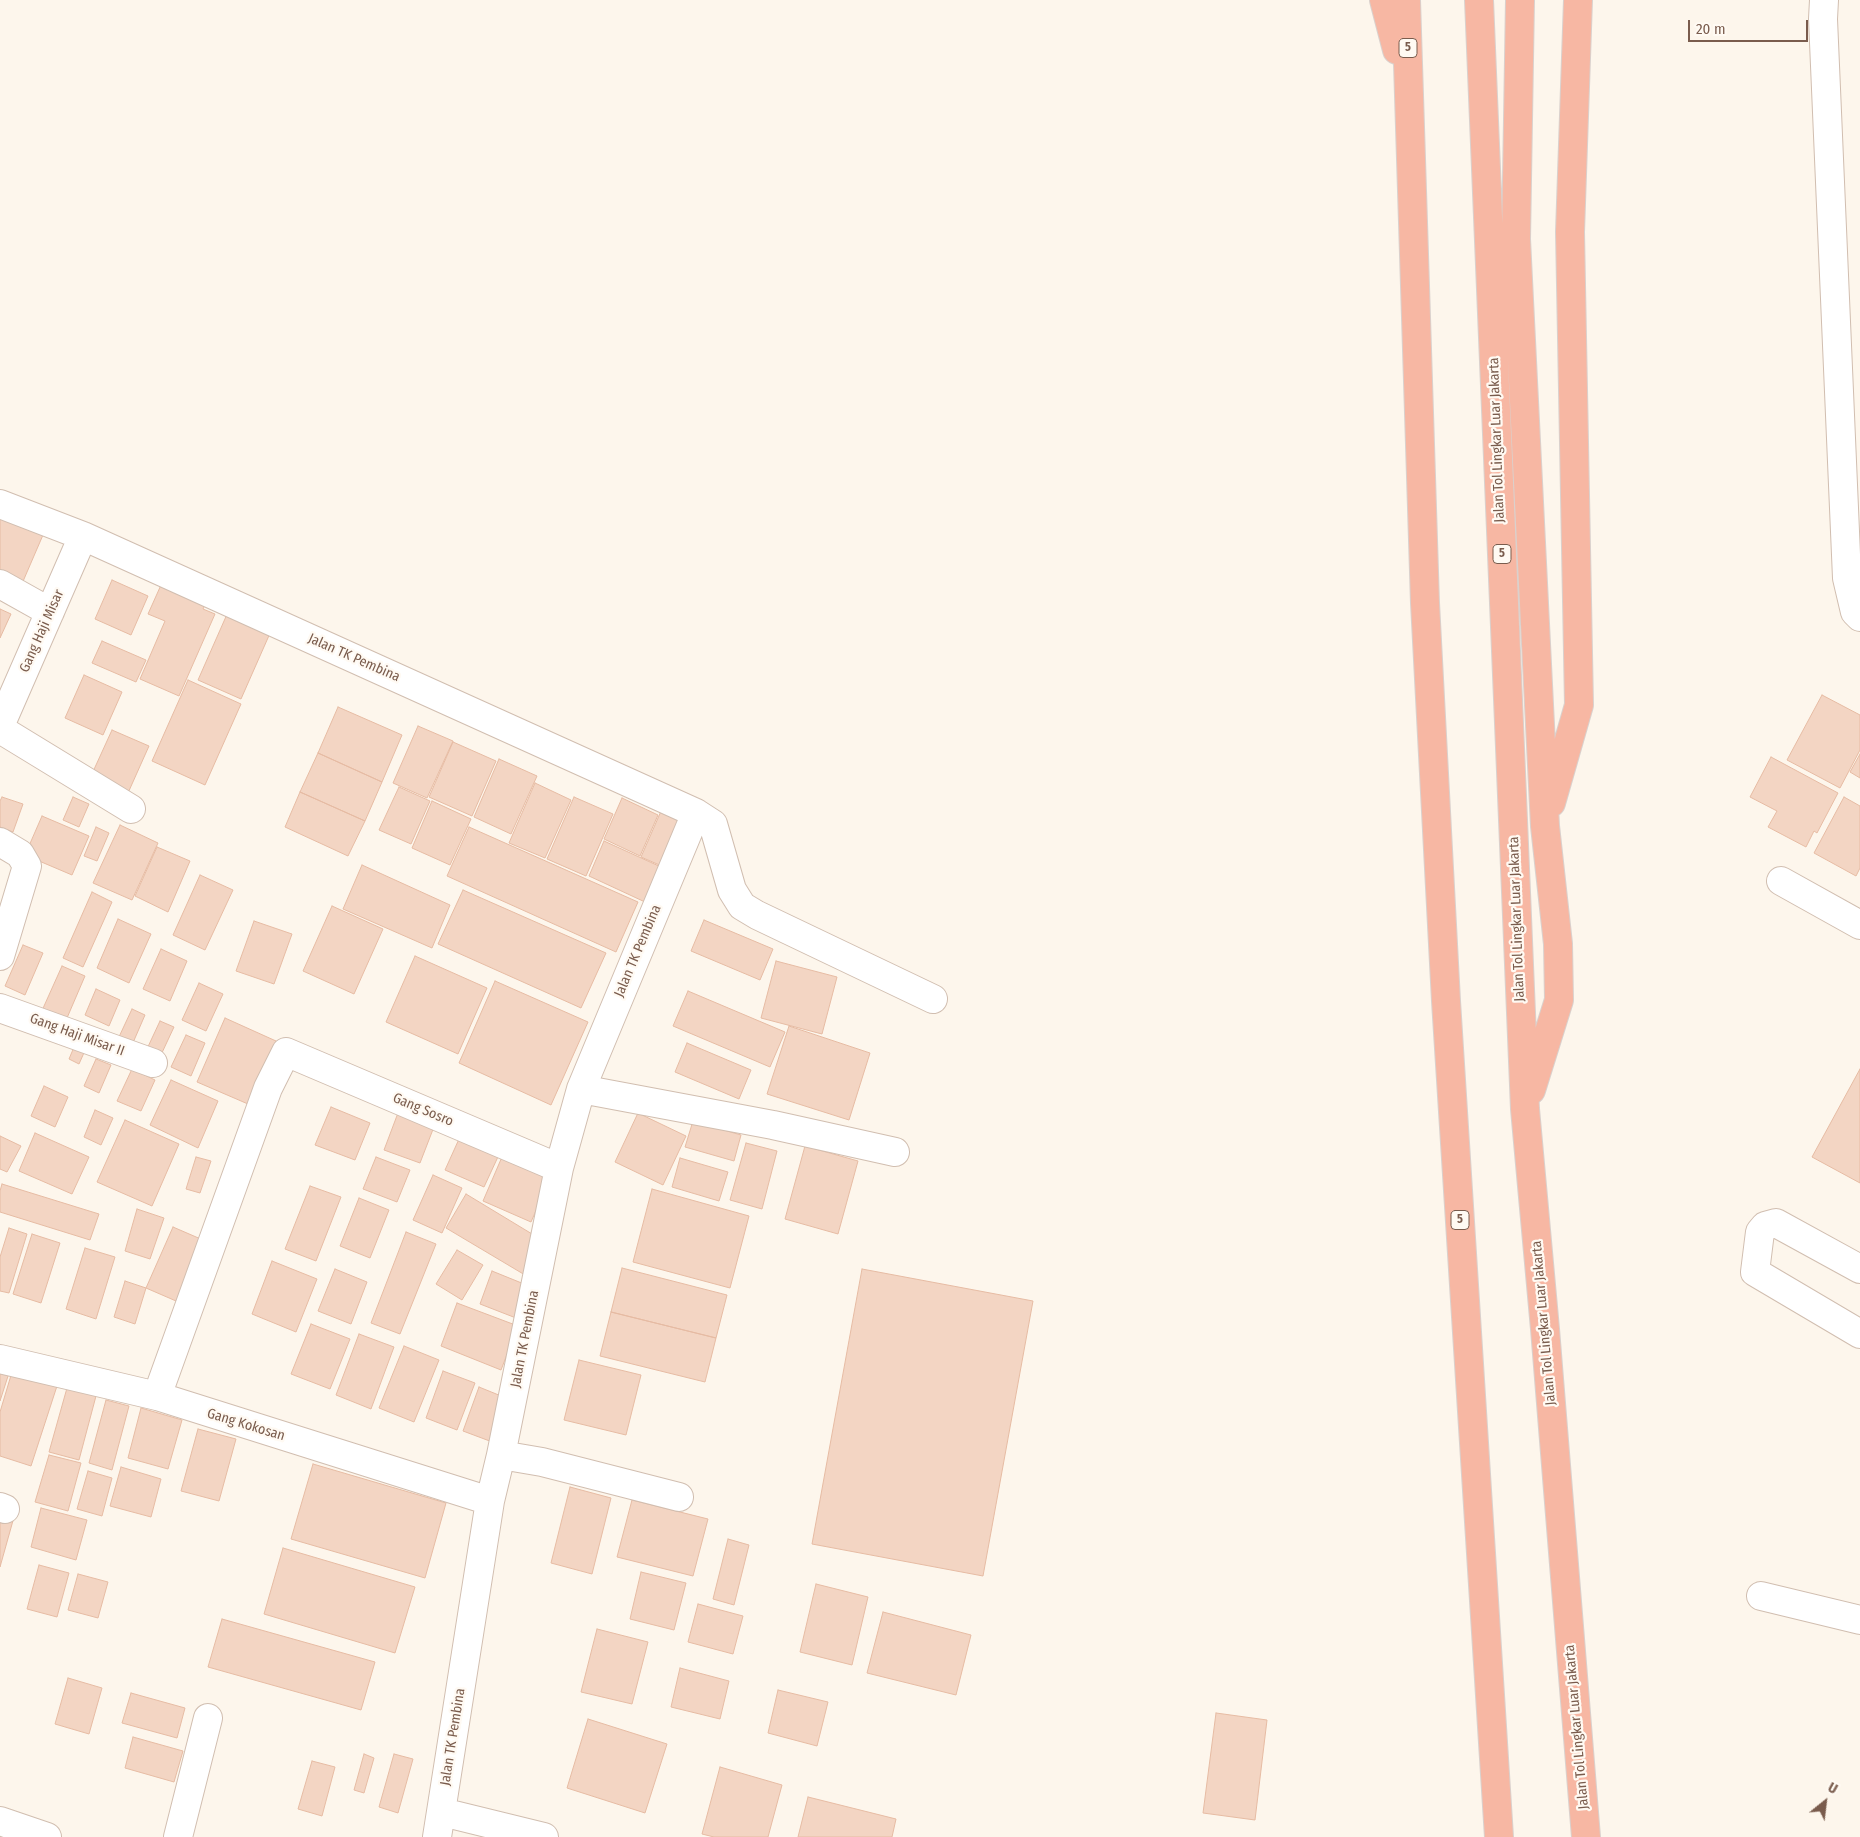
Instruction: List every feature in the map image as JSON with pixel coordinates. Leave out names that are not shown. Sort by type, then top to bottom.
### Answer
[{"type":"highway","points":[[1384,0],[1409,95]]},
{"type":"highway","name":"5","points":[[1406,0],[1427,633],[1446,1001],[1499,1837]]},
{"type":"highway","name":"Jalan Tol Lingkar Luar Jakarta","points":[[1479,0],[1525,1108],[1546,1339],[1586,1837]]},
{"type":"highway","points":[[1520,0],[1516,239],[1545,826],[1558,944],[1559,1000],[1525,1108]]},
{"type":"highway","points":[[1545,826],[1579,705],[1570,232],[1578,0]]},
{"type":"street","points":[[1824,0],[1823,29],[1847,578],[1855,612],[1860,617]]},
{"type":"street","name":"Jalan TK Pembina","points":[[0,504],[83,536],[696,813],[581,1089],[559,1168],[490,1501],[439,1824]]},
{"type":"street","name":"Gang Haji Misar","points":[[0,727],[83,536]]},
{"type":"street","points":[[0,584],[50,612]]},
{"type":"street","points":[[0,727],[131,808]]},
{"type":"street","points":[[696,813],[713,824],[732,890],[742,906],[757,915],[933,999]]},
{"type":"street","points":[[0,842],[20,854],[27,866],[0,956]]},
{"type":"street","points":[[1782,881],[1860,925]]},
{"type":"street","name":"Gang Haji Misar II","points":[[0,1008],[153,1063]]},
{"type":"street","name":"Gang Sosro","points":[[157,1396],[268,1088],[286,1052],[559,1168]]},
{"type":"street","points":[[581,1089],[773,1125],[895,1152]]},
{"type":"street","points":[[1860,1269],[1776,1223],[1765,1226],[1760,1232],[1756,1272],[1860,1334]]},
{"type":"street","name":"Gang Kokosan","points":[[0,1359],[157,1396],[490,1501]]},
{"type":"street","points":[[501,1455],[542,1462],[679,1497]]},
{"type":"street","points":[[1761,1596],[1860,1620]]},
{"type":"street","points":[[178,1837],[208,1718]]},
{"type":"street","points":[[0,1822],[47,1837]]},
{"type":"street","points":[[439,1824],[544,1837]]},
{"type":"building","points":[[0,510],[46,528],[21,586],[0,577]]},
{"type":"building","points":[[112,580],[148,596],[131,635],[95,619]]},
{"type":"building","points":[[161,585],[205,605],[203,609],[215,614],[179,696],[140,679],[165,621],[148,614]]},
{"type":"building","points":[[0,609],[11,614],[0,638]]},
{"type":"building","points":[[228,612],[271,631],[241,699],[198,680]]},
{"type":"building","points":[[102,641],[146,660],[136,682],[92,663]]},
{"type":"building","points":[[84,675],[122,692],[103,735],[65,718]]},
{"type":"building","points":[[188,680],[241,704],[205,785],[152,761]]},
{"type":"building","points":[[1822,695],[1860,715],[1860,750],[1840,788],[1787,760]]},
{"type":"building","points":[[338,707],[402,735],[382,782],[318,753]]},
{"type":"building","points":[[418,726],[453,741],[427,798],[393,783]]},
{"type":"building","points":[[112,730],[149,746],[128,793],[91,776]]},
{"type":"building","points":[[453,742],[496,761],[472,816],[429,797]]},
{"type":"building","points":[[318,753],[382,782],[365,821],[300,792]]},
{"type":"building","points":[[1860,754],[1860,778],[1850,772]]},
{"type":"building","points":[[1771,757],[1838,793],[1817,833],[1814,831],[1806,847],[1768,827],[1777,811],[1750,797]]},
{"type":"building","points":[[499,759],[537,776],[511,834],[474,817]]},
{"type":"building","points":[[535,783],[571,800],[545,858],[509,843]]},
{"type":"building","points":[[399,787],[430,801],[411,844],[379,830]]},
{"type":"building","points":[[300,792],[365,821],[348,856],[285,827]]},
{"type":"building","points":[[2,797],[23,804],[13,832],[0,827],[0,801]]},
{"type":"building","points":[[73,797],[89,804],[79,827],[63,820]]},
{"type":"building","points":[[574,797],[613,814],[586,876],[547,859]]},
{"type":"building","points":[[1844,797],[1860,806],[1860,868],[1856,876],[1814,853]]},
{"type":"building","points":[[622,798],[658,815],[640,856],[604,839]]},
{"type":"building","points":[[432,801],[471,819],[450,865],[412,848]]},
{"type":"building","points":[[665,802],[688,813],[664,867],[641,857]]},
{"type":"building","points":[[42,816],[89,836],[72,875],[25,855]]},
{"type":"building","points":[[120,825],[158,843],[132,900],[93,883]]},
{"type":"building","points":[[96,827],[109,833],[97,861],[84,856]]},
{"type":"building","points":[[469,827],[638,902],[616,952],[447,876]]},
{"type":"building","points":[[604,841],[661,867],[645,902],[589,876]]},
{"type":"building","points":[[157,847],[190,861],[168,912],[135,896]]},
{"type":"building","points":[[362,865],[450,905],[432,948],[343,909]]},
{"type":"building","points":[[200,875],[233,890],[205,950],[173,935]]},
{"type":"building","points":[[463,890],[606,953],[581,1008],[438,944]]},
{"type":"building","points":[[92,892],[112,902],[83,967],[63,958]]},
{"type":"building","points":[[332,906],[383,929],[354,994],[303,971]]},
{"type":"building","points":[[118,919],[151,934],[129,983],[97,968]]},
{"type":"building","points":[[704,920],[773,949],[760,980],[691,951]]},
{"type":"building","points":[[254,921],[292,934],[274,984],[236,971]]},
{"type":"building","points":[[23,945],[43,953],[25,995],[5,986]]},
{"type":"building","points":[[161,949],[187,961],[170,1001],[143,989]]},
{"type":"building","points":[[415,956],[487,988],[458,1054],[386,1022]]},
{"type":"building","points":[[776,961],[837,977],[822,1034],[761,1018]]},
{"type":"building","points":[[62,966],[85,976],[64,1025],[40,1015]]},
{"type":"building","points":[[495,981],[588,1022],[551,1105],[459,1063]]},
{"type":"building","points":[[199,983],[223,994],[206,1031],[182,1020]]},
{"type":"building","points":[[96,989],[120,1000],[109,1026],[85,1015]]},
{"type":"building","points":[[688,991],[785,1032],[770,1067],[673,1026]]},
{"type":"building","points":[[132,1009],[145,1015],[132,1045],[118,1039]]},
{"type":"building","points":[[225,1018],[276,1041],[248,1104],[197,1082]]},
{"type":"building","points":[[160,1021],[174,1027],[160,1057],[146,1051]]},
{"type":"building","points":[[789,1026],[870,1053],[849,1120],[767,1094]]},
{"type":"building","points":[[186,1035],[205,1043],[191,1076],[171,1067]]},
{"type":"building","points":[[77,1040],[87,1046],[79,1064],[69,1059]]},
{"type":"building","points":[[687,1043],[751,1070],[739,1099],[675,1072]]},
{"type":"building","points":[[96,1059],[111,1065],[99,1093],[84,1086]]},
{"type":"building","points":[[132,1069],[155,1080],[141,1111],[117,1101]]},
{"type":"building","points":[[1860,1069],[1860,1183],[1812,1157]]},
{"type":"building","points":[[171,1080],[218,1101],[198,1148],[150,1125]]},
{"type":"building","points":[[44,1086],[68,1097],[55,1127],[31,1116]]},
{"type":"building","points":[[401,1105],[437,1119],[420,1163],[384,1150]]},
{"type":"building","points":[[331,1107],[370,1123],[355,1160],[315,1145]]},
{"type":"building","points":[[95,1110],[113,1118],[101,1145],[84,1137]]},
{"type":"building","points":[[638,1113],[686,1136],[663,1185],[615,1162]]},
{"type":"building","points":[[125,1120],[179,1144],[152,1206],[97,1182]]},
{"type":"building","points":[[693,1121],[741,1135],[734,1161],[685,1147]]},
{"type":"building","points":[[464,1128],[503,1146],[484,1187],[445,1170]]},
{"type":"building","points":[[35,1133],[89,1157],[72,1194],[19,1171]]},
{"type":"building","points":[[0,1136],[21,1146],[7,1172],[0,1169]]},
{"type":"building","points":[[746,1143],[777,1151],[762,1209],[730,1200]]},
{"type":"building","points":[[805,1146],[858,1161],[838,1234],[785,1219]]},
{"type":"building","points":[[505,1150],[553,1172],[531,1222],[483,1201]]},
{"type":"building","points":[[196,1157],[211,1161],[200,1193],[186,1189]]},
{"type":"building","points":[[376,1157],[410,1170],[397,1202],[363,1189]]},
{"type":"building","points":[[680,1158],[728,1172],[719,1201],[672,1187]]},
{"type":"building","points":[[433,1175],[462,1188],[442,1233],[413,1220]]},
{"type":"building","points":[[2,1184],[99,1214],[90,1240],[0,1212]]},
{"type":"building","points":[[310,1186],[341,1197],[316,1261],[285,1249]]},
{"type":"building","points":[[652,1189],[749,1216],[730,1288],[633,1262]]},
{"type":"building","points":[[466,1194],[542,1240],[525,1275],[446,1228]]},
{"type":"building","points":[[359,1198],[389,1210],[370,1258],[340,1246]]},
{"type":"building","points":[[137,1209],[164,1218],[150,1259],[125,1251]]},
{"type":"building","points":[[173,1227],[210,1243],[183,1304],[146,1288]]},
{"type":"building","points":[[9,1228],[27,1234],[9,1293],[0,1291],[0,1257]]},
{"type":"building","points":[[406,1232],[436,1244],[400,1334],[371,1323]]},
{"type":"building","points":[[32,1234],[60,1243],[41,1303],[13,1294]]},
{"type":"building","points":[[85,1248],[115,1257],[96,1319],[66,1309]]},
{"type":"building","points":[[457,1250],[483,1265],[462,1300],[436,1284]]},
{"type":"building","points":[[272,1261],[317,1279],[296,1332],[252,1314]]},
{"type":"building","points":[[622,1268],[727,1295],[716,1338],[611,1312]]},
{"type":"building","points":[[335,1269],[367,1282],[351,1324],[318,1311]]},
{"type":"building","points":[[862,1269],[1033,1301],[983,1576],[812,1544]]},
{"type":"building","points":[[492,1271],[529,1286],[516,1318],[480,1304]]},
{"type":"building","points":[[125,1281],[146,1288],[135,1324],[114,1317]]},
{"type":"building","points":[[457,1303],[518,1326],[501,1370],[441,1346]]},
{"type":"building","points":[[611,1312],[716,1338],[705,1382],[600,1356]]},
{"type":"building","points":[[311,1324],[350,1339],[330,1389],[291,1374]]},
{"type":"building","points":[[359,1334],[394,1347],[371,1409],[336,1395]]},
{"type":"building","points":[[404,1346],[439,1360],[414,1422],[379,1408]]},
{"type":"building","points":[[579,1360],[641,1375],[626,1435],[564,1420]]},
{"type":"building","points":[[0,1370],[9,1373],[0,1401]]},
{"type":"building","points":[[443,1371],[475,1383],[457,1430],[426,1418]]},
{"type":"building","points":[[12,1372],[57,1386],[31,1466],[0,1456],[0,1412]]},
{"type":"building","points":[[479,1387],[511,1400],[495,1443],[463,1431]]},
{"type":"building","points":[[67,1388],[96,1396],[79,1460],[49,1452]]},
{"type":"building","points":[[106,1400],[129,1406],[112,1470],[89,1463]]},
{"type":"building","points":[[141,1408],[182,1420],[168,1469],[128,1458]]},
{"type":"building","points":[[198,1429],[236,1439],[219,1501],[181,1491]]},
{"type":"building","points":[[49,1455],[81,1463],[68,1511],[35,1502]]},
{"type":"building","points":[[313,1464],[446,1503],[425,1578],[291,1539]]},
{"type":"building","points":[[121,1467],[161,1479],[151,1517],[110,1506]]},
{"type":"building","points":[[88,1471],[112,1478],[102,1516],[77,1509]]},
{"type":"building","points":[[570,1487],[611,1498],[592,1574],[551,1563]]},
{"type":"building","points":[[632,1500],[708,1519],[693,1576],[617,1557]]},
{"type":"building","points":[[41,1508],[87,1520],[76,1560],[31,1547]]},
{"type":"building","points":[[0,1514],[14,1517],[0,1567]]},
{"type":"building","points":[[728,1539],[749,1545],[734,1605],[713,1599]]},
{"type":"building","points":[[283,1548],[415,1587],[395,1653],[264,1614]]},
{"type":"building","points":[[39,1565],[69,1573],[57,1617],[27,1609]]},
{"type":"building","points":[[641,1572],[686,1583],[674,1630],[630,1619]]},
{"type":"building","points":[[78,1574],[108,1582],[98,1618],[68,1610]]},
{"type":"building","points":[[816,1584],[868,1597],[852,1665],[800,1652]]},
{"type":"building","points":[[698,1604],[743,1616],[733,1654],[688,1642]]},
{"type":"building","points":[[883,1612],[971,1635],[956,1695],[867,1673]]},
{"type":"building","points":[[222,1619],[375,1662],[361,1710],[208,1667]]},
{"type":"building","points":[[597,1629],[648,1642],[632,1704],[581,1692]]},
{"type":"building","points":[[680,1668],[729,1681],[720,1719],[671,1707]]},
{"type":"building","points":[[68,1678],[102,1688],[89,1734],[55,1724]]},
{"type":"building","points":[[778,1690],[828,1702],[817,1746],[768,1733]]},
{"type":"building","points":[[131,1693],[185,1708],[177,1738],[122,1723]]},
{"type":"building","points":[[1216,1713],[1267,1720],[1255,1820],[1203,1813]]},
{"type":"building","points":[[588,1719],[667,1744],[645,1813],[567,1788]]},
{"type":"building","points":[[133,1737],[183,1751],[174,1782],[125,1768]]},
{"type":"building","points":[[364,1754],[374,1758],[364,1793],[354,1790]]},
{"type":"building","points":[[394,1754],[413,1759],[398,1813],[379,1807]]},
{"type":"building","points":[[312,1761],[335,1767],[322,1816],[298,1809]]},
{"type":"building","points":[[720,1767],[782,1785],[768,1837],[714,1837],[702,1834]]},
{"type":"building","points":[[808,1797],[896,1819],[892,1837],[798,1837]]}]
